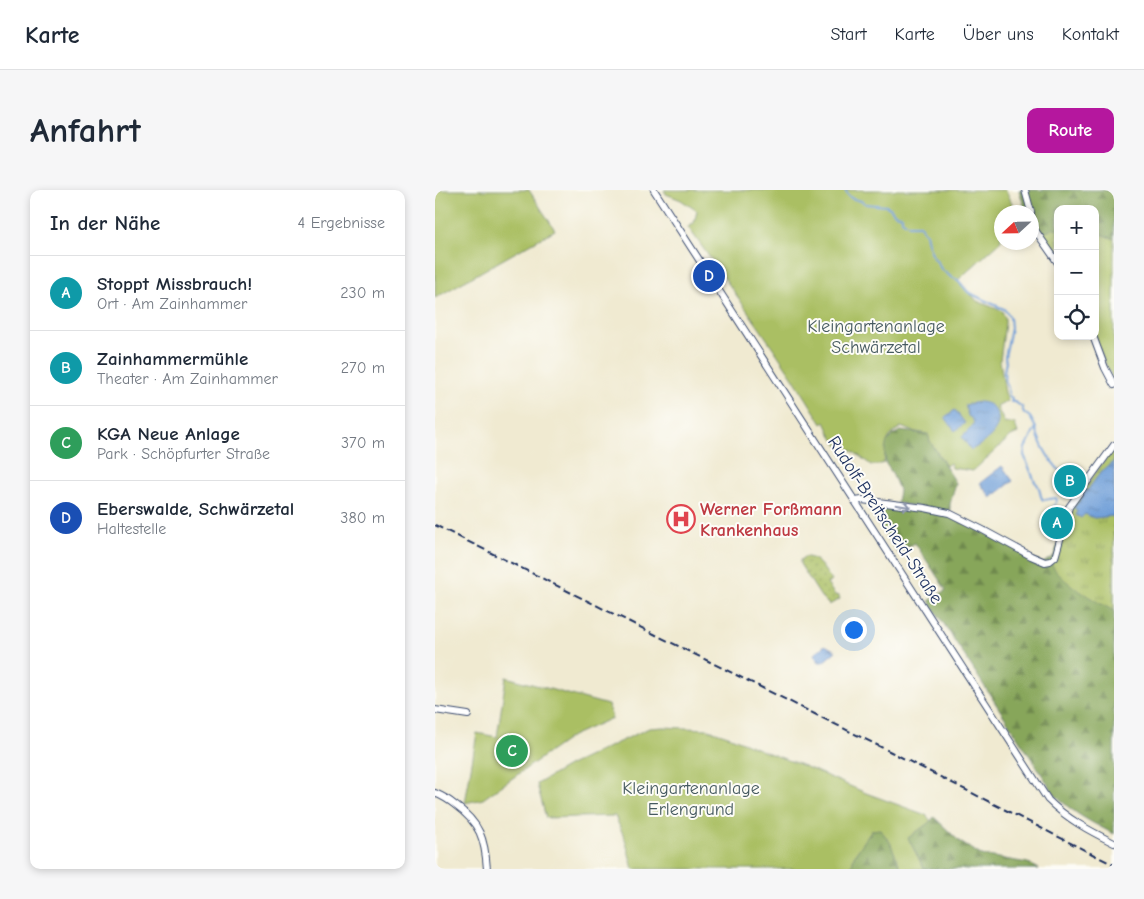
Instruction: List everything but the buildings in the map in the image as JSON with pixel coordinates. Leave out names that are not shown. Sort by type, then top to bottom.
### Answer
[{"type":"street","name":"Rudolf-Breitscheid-Straße","points":[[654,190],[1048,800],[1070,819],[1114,843]]},
{"type":"street","points":[[1025,190],[1029,205]]},
{"type":"street","points":[[1039,236],[1054,257]]},
{"type":"street","points":[[1094,340],[1114,385]]},
{"type":"street","points":[[855,501],[862,500],[925,508],[949,514],[1031,556],[1045,562],[1050,561],[1055,557],[1069,507],[1114,445]]},
{"type":"street","points":[[435,710],[468,715]]},
{"type":"street","points":[[435,793],[466,813],[475,823],[482,837],[487,869]]},
{"type":"green space","points":[[435,190],[529,190],[555,230],[435,298]]},
{"type":"green space","name":"Kleingartenanlage Schwärzetal","points":[[664,190],[1006,190],[1013,205],[994,205],[994,247],[958,280],[977,301],[1002,311],[1005,318],[1000,361],[1008,401],[997,407],[1004,422],[1015,424],[1018,433],[1011,436],[973,471],[952,468],[950,463],[946,466],[930,441],[928,434],[901,427],[891,435],[887,442],[884,463],[871,465],[842,443],[838,446],[825,422],[822,424],[774,349],[688,227],[694,223],[697,211],[681,200],[666,194]]},
{"type":"green space","points":[[1019,190],[1114,190],[1114,239],[1099,233],[1099,205],[1054,205],[1054,228],[1041,235],[1039,230],[1039,205],[1024,205]]},
{"type":"green space","points":[[1054,228],[1054,253],[1041,235]]},
{"type":"green space","points":[[1099,233],[1114,239],[1114,381],[1096,340],[1099,340]]},
{"type":"green space","points":[[900,431],[928,434],[930,441],[956,483],[950,504],[950,512],[897,503],[899,490],[886,464],[884,445],[893,435]]},
{"type":"green space","points":[[1114,447],[1114,611],[1070,584],[1055,570],[1051,563],[1072,506]]},
{"type":"green space","points":[[883,506],[949,514],[1043,563],[1114,516],[1114,834],[1076,813],[1055,795],[929,601],[946,590],[915,543],[898,553],[869,509]]},
{"type":"green space","points":[[804,557],[809,557],[820,564],[832,581],[827,584],[840,599],[829,605],[821,597],[800,564],[800,560]]},
{"type":"green space","points":[[506,677],[608,705],[612,718],[572,736],[483,799],[465,803],[477,733],[497,737]]},
{"type":"green space","name":"Kleingartenanlage Erlengrund","points":[[649,728],[707,729],[731,737],[866,793],[926,815],[931,821],[908,838],[924,869],[901,869],[890,842],[880,829],[872,830],[854,856],[851,869],[633,869],[625,839],[615,816],[546,818],[537,784],[570,765]]},
{"type":"green space","points":[[934,817],[960,842],[981,855],[1028,863],[1039,869],[924,869],[908,838]]},
{"type":"green space","points":[[880,829],[890,842],[901,869],[851,869],[854,856],[872,830]]},
{"type":"water","points":[[978,402],[992,406],[998,420],[992,435],[971,450],[962,437],[972,427],[974,422],[968,416],[965,405]]},
{"type":"water","points":[[955,410],[965,423],[955,431],[945,417]]},
{"type":"water","points":[[1114,461],[1114,516],[1094,518],[1085,514],[1081,518],[1076,515],[1077,510],[1074,508],[1083,496],[1082,493],[1085,493],[1085,490],[1087,491],[1100,473]]},
{"type":"water","points":[[1002,466],[1013,481],[991,498],[980,483]]},
{"type":"water","points":[[825,645],[836,651],[823,662],[819,662],[814,654]]},
{"type":"waterway","points":[[845,190],[851,198],[866,204],[886,206],[895,214],[902,216],[902,220],[909,225],[920,225],[926,233],[933,257],[941,269],[958,280],[968,292],[1004,309],[1010,317],[1011,328],[1005,357],[1005,379],[1009,396],[1012,398],[1011,402],[1015,402],[1022,407],[1024,413],[1030,417],[1036,428],[1025,448],[1024,455],[1035,482],[1039,486],[1043,500],[1056,498],[1054,506],[1056,510],[1063,509]]},
{"type":"waterway","points":[[1036,429],[1048,455],[1066,477]]},
{"type":"railway","points":[[435,525],[1114,865]]},
{"type":"place","name":"Eberswalde, Schwärzetal","points":[[709,276]]},
{"type":"place","name":"Zainhammermühle","points":[[1070,481]]},
{"type":"place","name":"Werner Forßmann Krankenhaus","points":[[681,519]]},
{"type":"place","name":"Stoppt Missbrauch!","points":[[1057,523]]},
{"type":"place","name":"KGA Neue Anlage","points":[[512,751]]}]
